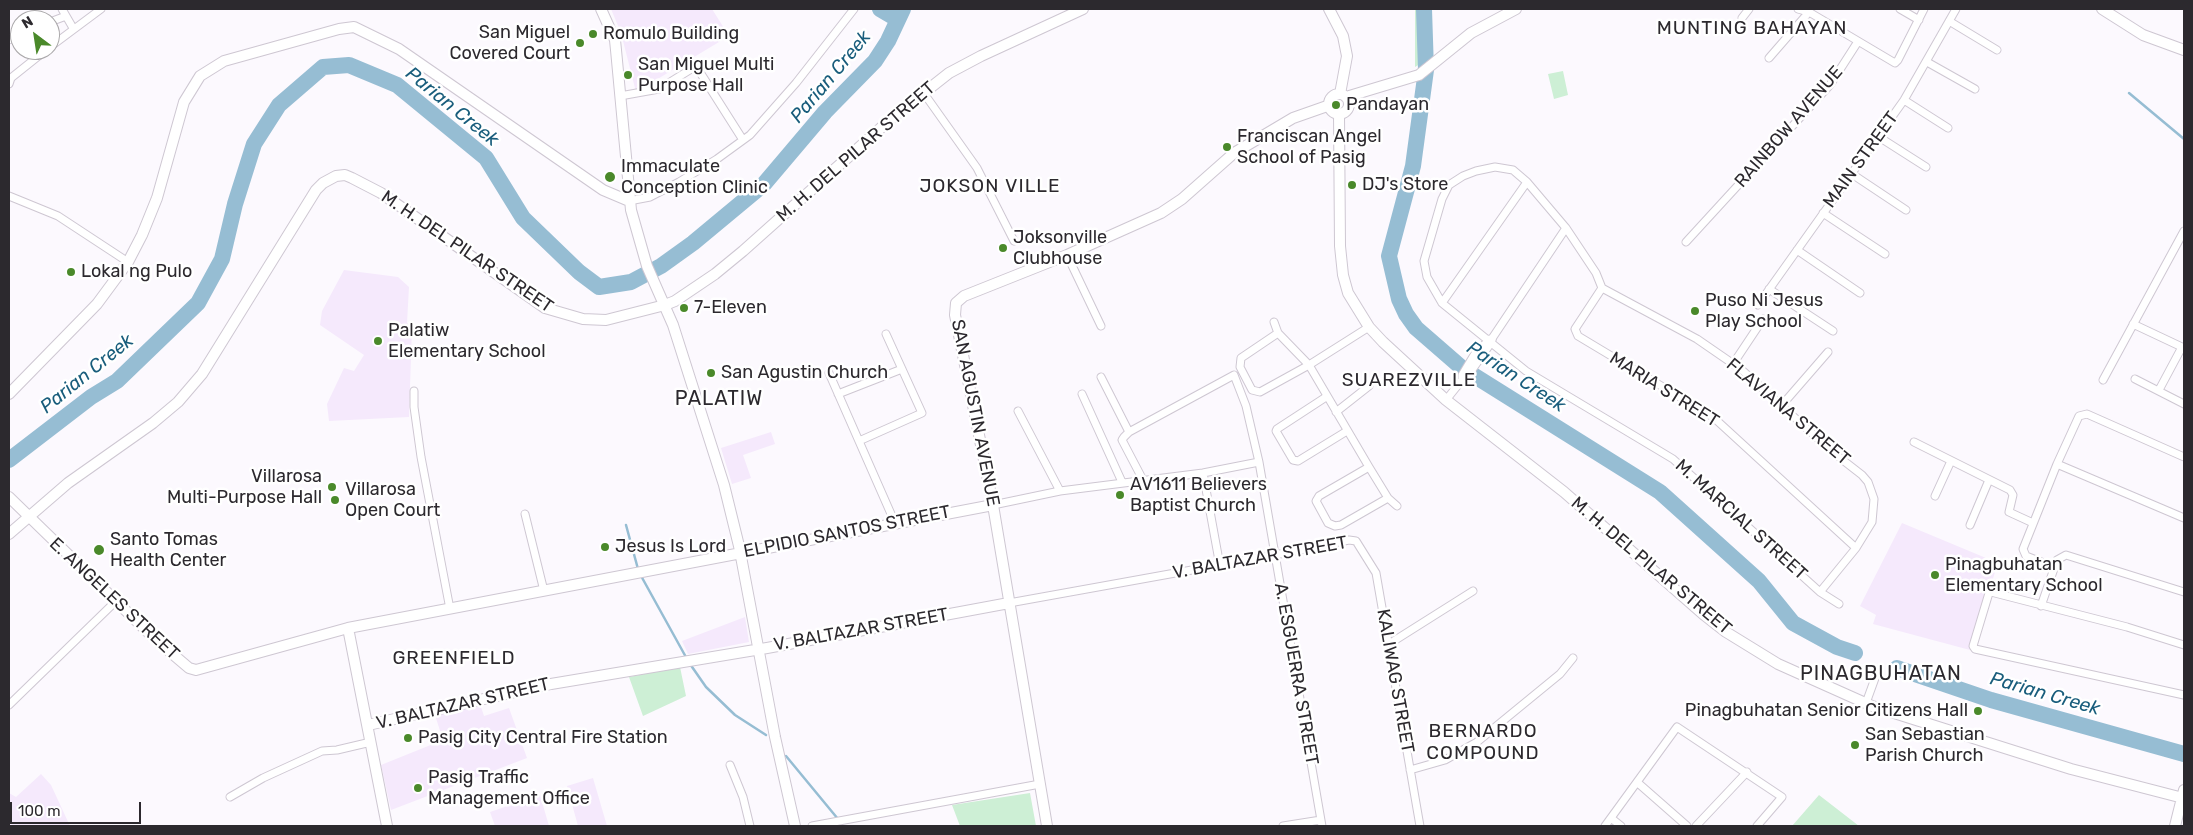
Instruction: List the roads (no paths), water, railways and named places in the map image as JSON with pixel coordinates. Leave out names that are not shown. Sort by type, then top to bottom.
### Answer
[{"type":"street","points":[[60,38],[101,9]]},
{"type":"street","points":[[601,9],[615,40],[629,201],[649,271],[666,305],[718,464],[740,552],[795,826]]},
{"type":"street","points":[[9,394],[97,304],[128,262],[157,198],[184,102],[200,76],[224,61],[339,29],[354,27],[388,43],[603,190],[629,201],[650,197],[679,182],[717,159],[750,135],[796,83],[854,9]]},
{"type":"street","name":"M. H. DEL PILAR STREET","points":[[9,534],[68,483],[153,423],[178,402],[202,374],[316,190],[323,183],[336,176],[352,178],[380,193],[545,308],[583,319],[606,320],[666,305],[715,274],[923,92],[948,73],[980,56],[1083,9]]},
{"type":"street","points":[[1329,9],[1342,36],[1347,56],[1343,95],[1349,102],[1348,109],[1339,114],[1333,111],[1330,105],[1331,99],[1343,95],[1419,75],[1470,33],[1516,9]]},
{"type":"street","points":[[1742,18],[1749,9]]},
{"type":"street","points":[[1798,9],[1808,12],[1894,63],[1898,60],[1924,9]]},
{"type":"street","points":[[1900,9],[1919,20]]},
{"type":"street","name":"MAIN STREET","points":[[1758,305],[1904,100],[1956,9]]},
{"type":"street","points":[[2102,9],[2143,35],[2184,50]]},
{"type":"street","points":[[64,12],[73,28]]},
{"type":"street","points":[[1770,58],[1808,12]]},
{"type":"street","points":[[1950,21],[1997,50]]},
{"type":"street","name":"RAINBOW AVENUE","points":[[1686,242],[1830,85],[1858,43]]},
{"type":"street","points":[[9,84],[10,78],[33,60]]},
{"type":"street","points":[[1927,62],[1975,89]]},
{"type":"street","points":[[620,96],[659,89],[696,66],[743,140]]},
{"type":"street","points":[[923,92],[977,168],[1014,241]]},
{"type":"street","points":[[1904,100],[1948,128]]},
{"type":"street","name":"SAN AGUSTIN AVENUE","points":[[1047,826],[993,505],[955,315],[956,303],[964,296],[1067,255],[1160,213],[1182,199],[1234,152],[1293,118],[1330,105]]},
{"type":"street","name":"M. H. DEL PILAR STREET","points":[[1339,114],[1342,275],[1348,293],[1369,327],[1382,342],[1446,400],[1564,492],[1677,592],[1726,632],[1778,664],[1866,703],[2045,761],[2184,796]]},
{"type":"street","points":[[1879,136],[1926,167]]},
{"type":"street","points":[[1527,182],[1442,303],[1427,277],[1424,261],[1442,199],[1450,185],[1462,176],[1495,168],[1509,168],[1527,182],[1566,228],[1596,273],[1602,288]]},
{"type":"street","points":[[1852,174],[1906,210]]},
{"type":"street","points":[[9,196],[58,216],[128,262]]},
{"type":"street","points":[[1823,213],[1885,254]]},
{"type":"street","points":[[1446,400],[1490,341],[1566,228]]},
{"type":"street","points":[[2103,380],[2184,231]]},
{"type":"street","points":[[1797,250],[1860,293]]},
{"type":"street","points":[[1067,255],[1101,326]]},
{"type":"street","name":"FLAVIANA STREET","points":[[1602,288],[1696,339],[1733,364],[1868,482],[1874,499],[1872,522],[1856,548],[1820,592]]},
{"type":"street","name":"MARIA STREET","points":[[1602,288],[1575,328],[1578,336],[1713,417],[1856,548]]},
{"type":"street","points":[[1769,289],[1833,331]]},
{"type":"street","name":"M. MARCIAL STREET","points":[[1442,303],[1526,371],[1673,459],[1820,592],[1839,604]]},
{"type":"street","points":[[1733,364],[1763,319]]},
{"type":"street","points":[[1274,322],[1278,333],[1309,365],[1368,467],[1388,498],[1397,506]]},
{"type":"street","points":[[2133,324],[2183,347],[2158,390]]},
{"type":"street","points":[[1278,333],[1241,358],[1240,367],[1252,390],[1260,392],[1309,365],[1369,327]]},
{"type":"street","points":[[859,441],[922,414],[886,334]]},
{"type":"street","points":[[1782,405],[1828,352]]},
{"type":"street","points":[[838,394],[902,370]]},
{"type":"street","points":[[829,373],[895,523]]},
{"type":"street","name":"A. ESGUERRA STREET","points":[[1129,432],[1234,376],[1246,406],[1259,462],[1321,823]]},
{"type":"street","points":[[1101,377],[1129,432],[1122,440],[1143,480]]},
{"type":"street","points":[[2135,379],[2184,404]]},
{"type":"street","points":[[1336,412],[1370,386]]},
{"type":"street","points":[[414,391],[414,407],[421,457],[450,609]]},
{"type":"street","points":[[1082,394],[1122,482]]},
{"type":"street","points":[[1326,397],[1277,429],[1276,431],[1293,460],[1298,461],[1347,432]]},
{"type":"street","points":[[1018,412],[1060,491]]},
{"type":"street","points":[[2054,567],[2033,560],[2024,554],[2023,546],[2056,464],[2081,414],[2087,414],[2184,457]]},
{"type":"street","points":[[1914,442],[2012,492],[2008,511],[2033,523]]},
{"type":"street","points":[[1936,496],[1951,461]]},
{"type":"street","name":"ELPIDIO SANTOS STREET","points":[[348,628],[1060,491],[1203,473],[1259,462]]},
{"type":"street","points":[[2056,464],[2184,518]]},
{"type":"street","points":[[1368,467],[1319,496],[1316,501],[1328,523],[1335,526],[1341,525],[1388,498]]},
{"type":"street","points":[[1203,473],[1220,566]]},
{"type":"street","points":[[1970,525],[1989,480]]},
{"type":"street","name":"E. ANGELES STREET","points":[[9,497],[27,517],[115,602],[188,668],[196,670],[348,628]]},
{"type":"street","points":[[525,514],[544,591]]},
{"type":"street","name":"V. BALTAZAR STREET","points":[[368,725],[551,684],[759,649],[1220,566],[1349,540],[1356,541]]},
{"type":"street","name":"KALIWAG STREET","points":[[1356,541],[1376,573],[1420,826]]},
{"type":"street","points":[[2041,606],[2054,567],[2060,556],[2066,555],[2184,592]]},
{"type":"street","points":[[1389,644],[1473,591]]},
{"type":"street","points":[[2184,645],[2127,627],[1990,593],[1974,646],[1975,649],[2184,695]]},
{"type":"street","points":[[9,705],[115,602]]},
{"type":"street","points":[[348,628],[387,826]]},
{"type":"street","points":[[1410,770],[1445,760],[1465,750],[1487,735],[1560,674],[1573,658]]},
{"type":"street","points":[[1866,703],[1878,670]]},
{"type":"street","points":[[1605,826],[1677,727],[1782,797],[1757,826]]},
{"type":"street","points":[[230,797],[263,778],[322,751],[337,750],[371,742]]},
{"type":"street","points":[[730,765],[741,792],[750,826]]},
{"type":"street","points":[[1696,826],[1747,772]]},
{"type":"street","points":[[1638,783],[1687,826]]},
{"type":"street","points":[[812,826],[1040,784]]},
{"type":"street","points":[[2175,826],[2184,796]]},
{"type":"street","points":[[1611,818],[1621,826]]},
{"type":"street","points":[[1283,826],[1321,823]]},
{"type":"waterway","points":[[880,9],[897,19]]},
{"type":"waterway","name":"Parian Creek","points":[[9,460],[91,397],[117,381],[198,303],[222,259],[235,204],[254,144],[279,105],[323,67],[349,65],[397,85],[486,158],[523,218],[579,272],[599,287],[631,282],[661,266],[693,243],[764,184],[825,112],[875,61],[888,41],[903,9]]},
{"type":"waterway","name":"Parian Creek","points":[[1424,9],[1426,70],[1413,166],[1389,256],[1399,299],[1406,314],[1416,328],[1462,368],[1660,492],[1759,581],[1793,623],[1837,647],[1855,653]]},
{"type":"waterway","points":[[2129,93],[2184,139]]},
{"type":"waterway","points":[[626,525],[638,569]]},
{"type":"waterway","points":[[640,574],[687,659]]},
{"type":"waterway","points":[[690,664],[706,687],[735,715],[766,735]]},
{"type":"waterway","name":"Parian Creek","points":[[1897,668],[1991,700],[2184,754]]},
{"type":"waterway","points":[[786,756],[838,819]]},
{"type":"place","name":"Romulo Building","points":[[593,34]]},
{"type":"place","name":"San Miguel Covered Court","points":[[580,43]]},
{"type":"place","name":"San Miguel Multi Purpose Hall","points":[[628,75]]},
{"type":"place","name":"Pandayan","points":[[1336,105]]},
{"type":"place","name":"Franciscan Angel School of Pasig","points":[[1227,147]]},
{"type":"place","name":"Immaculate Conception Clinic","points":[[610,177]]},
{"type":"place","name":"DJ's Store","points":[[1352,185]]},
{"type":"place","name":"Joksonville Clubhouse","points":[[1003,248]]},
{"type":"place","name":"Lokal ng Pulo","points":[[71,272]]},
{"type":"place","name":"7-Eleven","points":[[684,308]]},
{"type":"place","name":"Puso Ni Jesus Play School","points":[[1695,311]]},
{"type":"place","name":"Palatiw Elementary School","points":[[378,341]]},
{"type":"place","name":"San Agustin Church","points":[[711,373]]},
{"type":"place","name":"Villarosa Multi-Purpose Hall","points":[[332,487]]},
{"type":"place","name":"AV1611 Believers Baptist Church","points":[[1120,495]]},
{"type":"place","name":"Villarosa Open Court","points":[[335,500]]},
{"type":"place","name":"Jesus Is Lord","points":[[605,547]]},
{"type":"place","name":"Santo Tomas Health Center","points":[[99,550]]},
{"type":"place","name":"Pinagbuhatan Elementary School","points":[[1935,575]]},
{"type":"place","name":"Pinagbuhatan Senior Citizens Hall","points":[[1978,711]]},
{"type":"place","name":"Pasig City Central Fire Station","points":[[408,738]]},
{"type":"place","name":"San Sebastian Parish Church","points":[[1855,745]]},
{"type":"place","name":"Pasig Traffic Management Office","points":[[418,788]]},
{"type":"district","name":"MUNTING BAHAYAN","points":[[1752,29]]},
{"type":"district","name":"JOKSON VILLE","points":[[990,187]]},
{"type":"district","name":"SUAREZVILLE","points":[[1409,381]]},
{"type":"district","name":"PALATIW","points":[[719,399]]},
{"type":"district","name":"GREENFIELD","points":[[454,659]]},
{"type":"district","name":"PINAGBUHATAN","points":[[1881,674]]},
{"type":"district","name":"BERNARDO COMPOUND","points":[[1483,743]]}]
